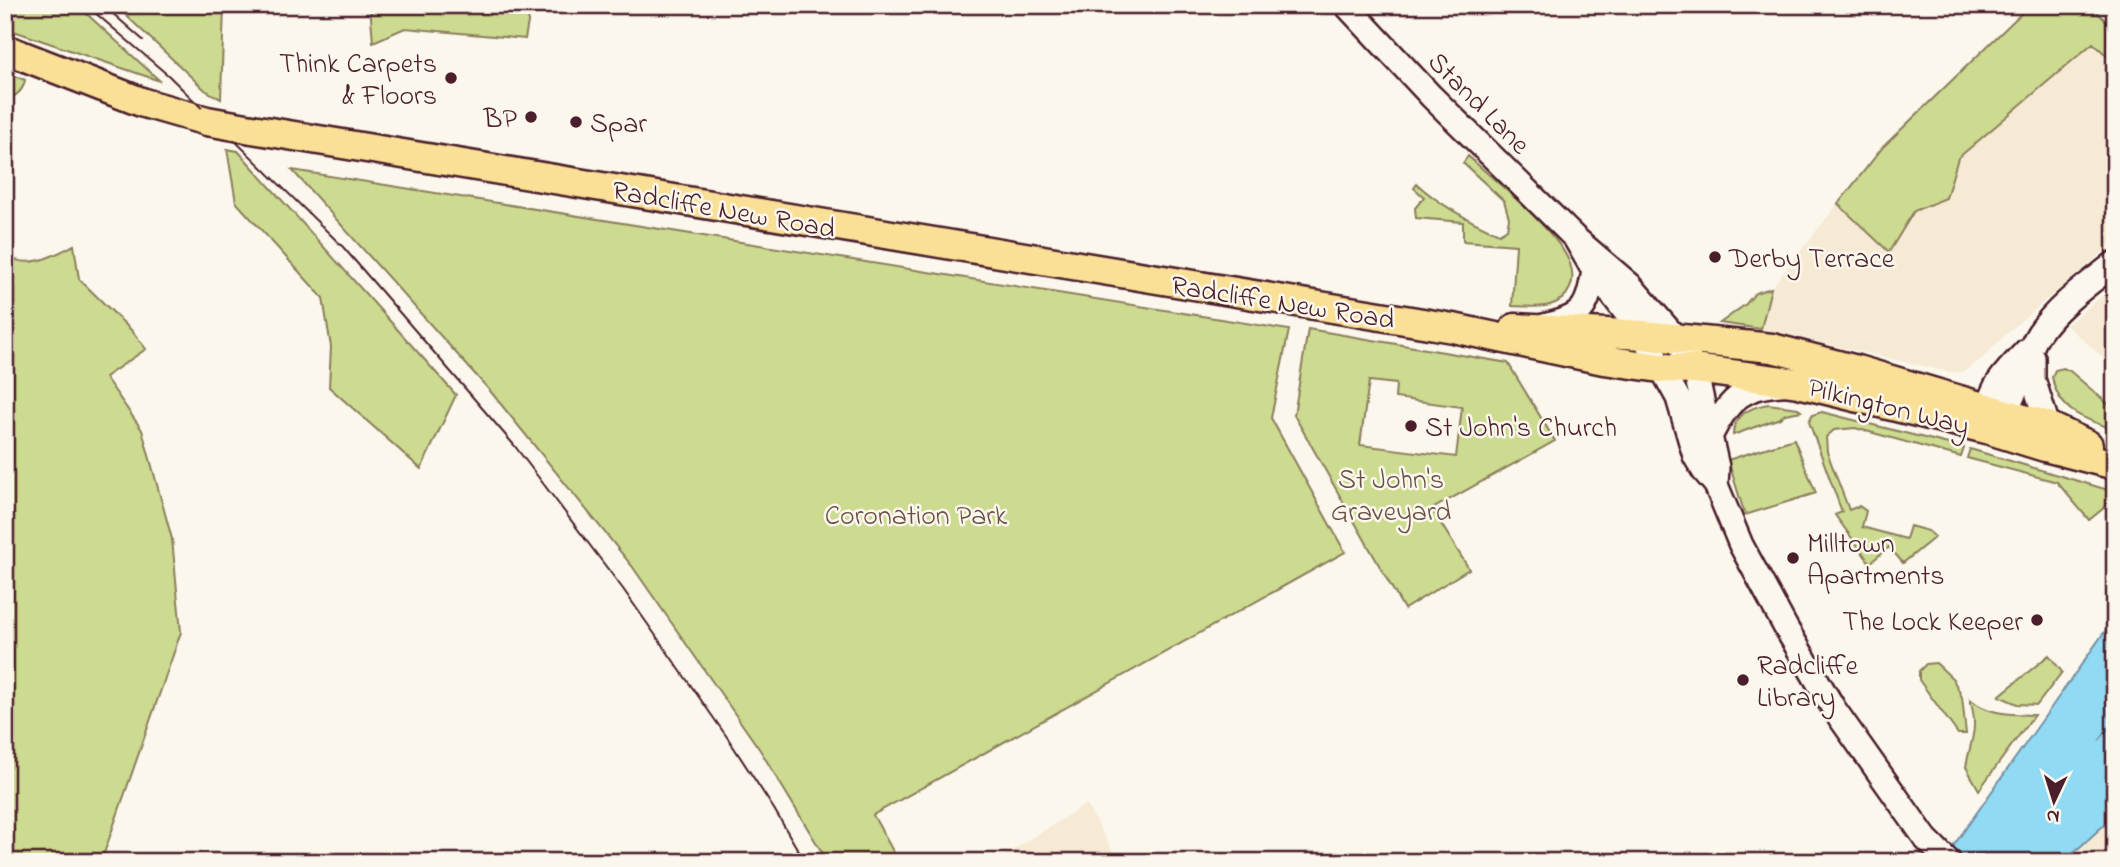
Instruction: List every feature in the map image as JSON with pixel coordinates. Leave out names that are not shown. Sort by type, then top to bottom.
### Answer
[{"type":"main road","name":"Radcliffe New Road","points":[[5,49],[144,103],[207,121],[1453,328],[1604,360],[1660,368]]},
{"type":"main road","name":"Radcliffe New Road","points":[[1453,328],[1534,328],[1675,337]]},
{"type":"main road","name":"Pilkington Way","points":[[1675,337],[1772,348],[1995,417],[2045,447],[2115,465]]},
{"type":"main road","name":"Pilkington Way","points":[[1660,368],[1695,369],[1798,383],[2048,426],[2115,458]]},
{"type":"street","name":"Stand Lane","points":[[1346,5],[1431,96],[1575,238],[1629,285],[1675,337],[1695,369],[1717,467],[1716,485]]},
{"type":"street","name":"Stand Lane","points":[[1575,238],[1594,271],[1643,335],[1678,398],[1695,456],[1716,485],[1741,545],[1827,698],[1926,839],[1944,857]]},
{"type":"street","points":[[1995,417],[1995,385],[2033,344],[2054,315],[2115,263]]},
{"type":"street","points":[[1534,328],[1572,318],[1581,311],[1589,298],[1594,271]]},
{"type":"street","points":[[2033,344],[2033,379],[2048,426]]},
{"type":"street","points":[[1710,437],[1727,406],[1743,394],[1767,385],[1798,383]]},
{"type":"shaded area","points":[[2030,5],[2089,5],[2115,29],[2115,242],[2009,331],[1983,358],[1963,372],[1948,372],[1761,329],[1771,288],[1883,147]]},
{"type":"shaded area","points":[[2115,286],[2115,368],[2066,325]]},
{"type":"shaded area","points":[[1086,804],[1119,862],[993,862]]},
{"type":"shaded area","points":[[2115,815],[2115,862],[2060,862],[2080,847]]},
{"type":"green space","points":[[5,5],[77,5],[160,81],[5,28]]},
{"type":"green space","points":[[115,5],[224,5],[221,99],[205,90]]},
{"type":"green space","points":[[370,5],[531,5],[525,39],[405,28],[373,42]]},
{"type":"green space","points":[[2030,5],[2089,5],[2115,29],[2115,63],[2093,43],[1958,158],[1946,198],[1914,211],[1889,252],[1838,204],[1883,147]]},
{"type":"green space","points":[[5,72],[25,80],[18,93],[5,99]]},
{"type":"green space","points":[[227,149],[238,151],[456,395],[421,469],[329,387],[331,347],[323,298],[236,202]]},
{"type":"green space","points":[[1468,156],[1542,224],[1565,254],[1571,267],[1572,280],[1570,288],[1560,301],[1545,306],[1512,306],[1516,245],[1463,241],[1463,222],[1416,218],[1415,208],[1424,197],[1414,188],[1417,184],[1446,206],[1477,224],[1499,234],[1507,229],[1509,218],[1504,201],[1463,163]]},
{"type":"green space","name":"Coronation Park","points":[[292,170],[1289,330],[1271,418],[1345,552],[873,815],[899,862],[828,862],[760,750],[632,566],[491,392]]},
{"type":"green space","points":[[74,245],[79,279],[132,331],[146,349],[105,377],[142,430],[172,539],[181,632],[101,862],[5,862],[5,255],[31,262]]},
{"type":"green space","points":[[1771,288],[1761,329],[1720,323],[1746,304],[1755,293]]},
{"type":"green space","name":"St John's Graveyard","points":[[1308,329],[1508,363],[1555,441],[1432,509],[1469,569],[1404,609],[1294,415]],"holes":[[[1369,381],[1396,384],[1395,398],[1462,407],[1456,457],[1360,445]]]},
{"type":"green space","points":[[2063,368],[2115,410],[2115,430],[2074,412],[2060,399],[2052,377],[2055,370]]},
{"type":"green space","points":[[1768,404],[1798,408],[1801,411],[1785,414],[1733,435],[1736,422],[1744,413]]},
{"type":"green space","points":[[1822,412],[1964,448],[1961,457],[1855,428],[1834,430],[1826,437],[1827,452],[1849,510],[1859,506],[1866,511],[1862,527],[1906,539],[1910,526],[1928,531],[1935,537],[1903,563],[1889,547],[1870,563],[1835,515],[1842,512],[1809,422],[1812,415]]},
{"type":"green space","points":[[1794,439],[1816,493],[1745,515],[1728,460]]},
{"type":"green space","points":[[1970,449],[2115,492],[2115,499],[2089,520],[2057,482],[1967,458]]},
{"type":"green space","points":[[2049,655],[2062,672],[2037,705],[2017,704],[1999,696]]},
{"type":"green space","points":[[1936,663],[1953,679],[1962,697],[1966,734],[1958,734],[1919,680],[1919,671],[1926,664]]},
{"type":"green space","points":[[1970,699],[1992,711],[2034,715],[1979,790],[1966,767],[1974,726]]},
{"type":"water","points":[[2115,617],[2115,663],[2069,744],[2075,755],[2100,739],[2115,718],[2115,815],[2060,862],[1942,862]]},
{"type":"waterway","points":[[1997,862],[2115,686]]},
{"type":"tram line","points":[[86,5],[169,76],[343,247],[514,445],[623,589],[727,737],[805,862]]},
{"type":"tram line","points":[[103,5],[143,40]]},
{"type":"place","name":"Think Carpets & Floors","points":[[451,78]]},
{"type":"place","name":"BP","points":[[531,117]]},
{"type":"place","name":"Spar","points":[[576,122]]},
{"type":"place","name":"Derby Terrace","points":[[1715,257]]},
{"type":"place","name":"St John's Church","points":[[1411,426]]},
{"type":"place","name":"Milltown Apartments","points":[[1793,558]]},
{"type":"place","name":"The Lock Keeper","points":[[2037,620]]},
{"type":"place","name":"Radcliffe Library","points":[[1743,680]]}]
